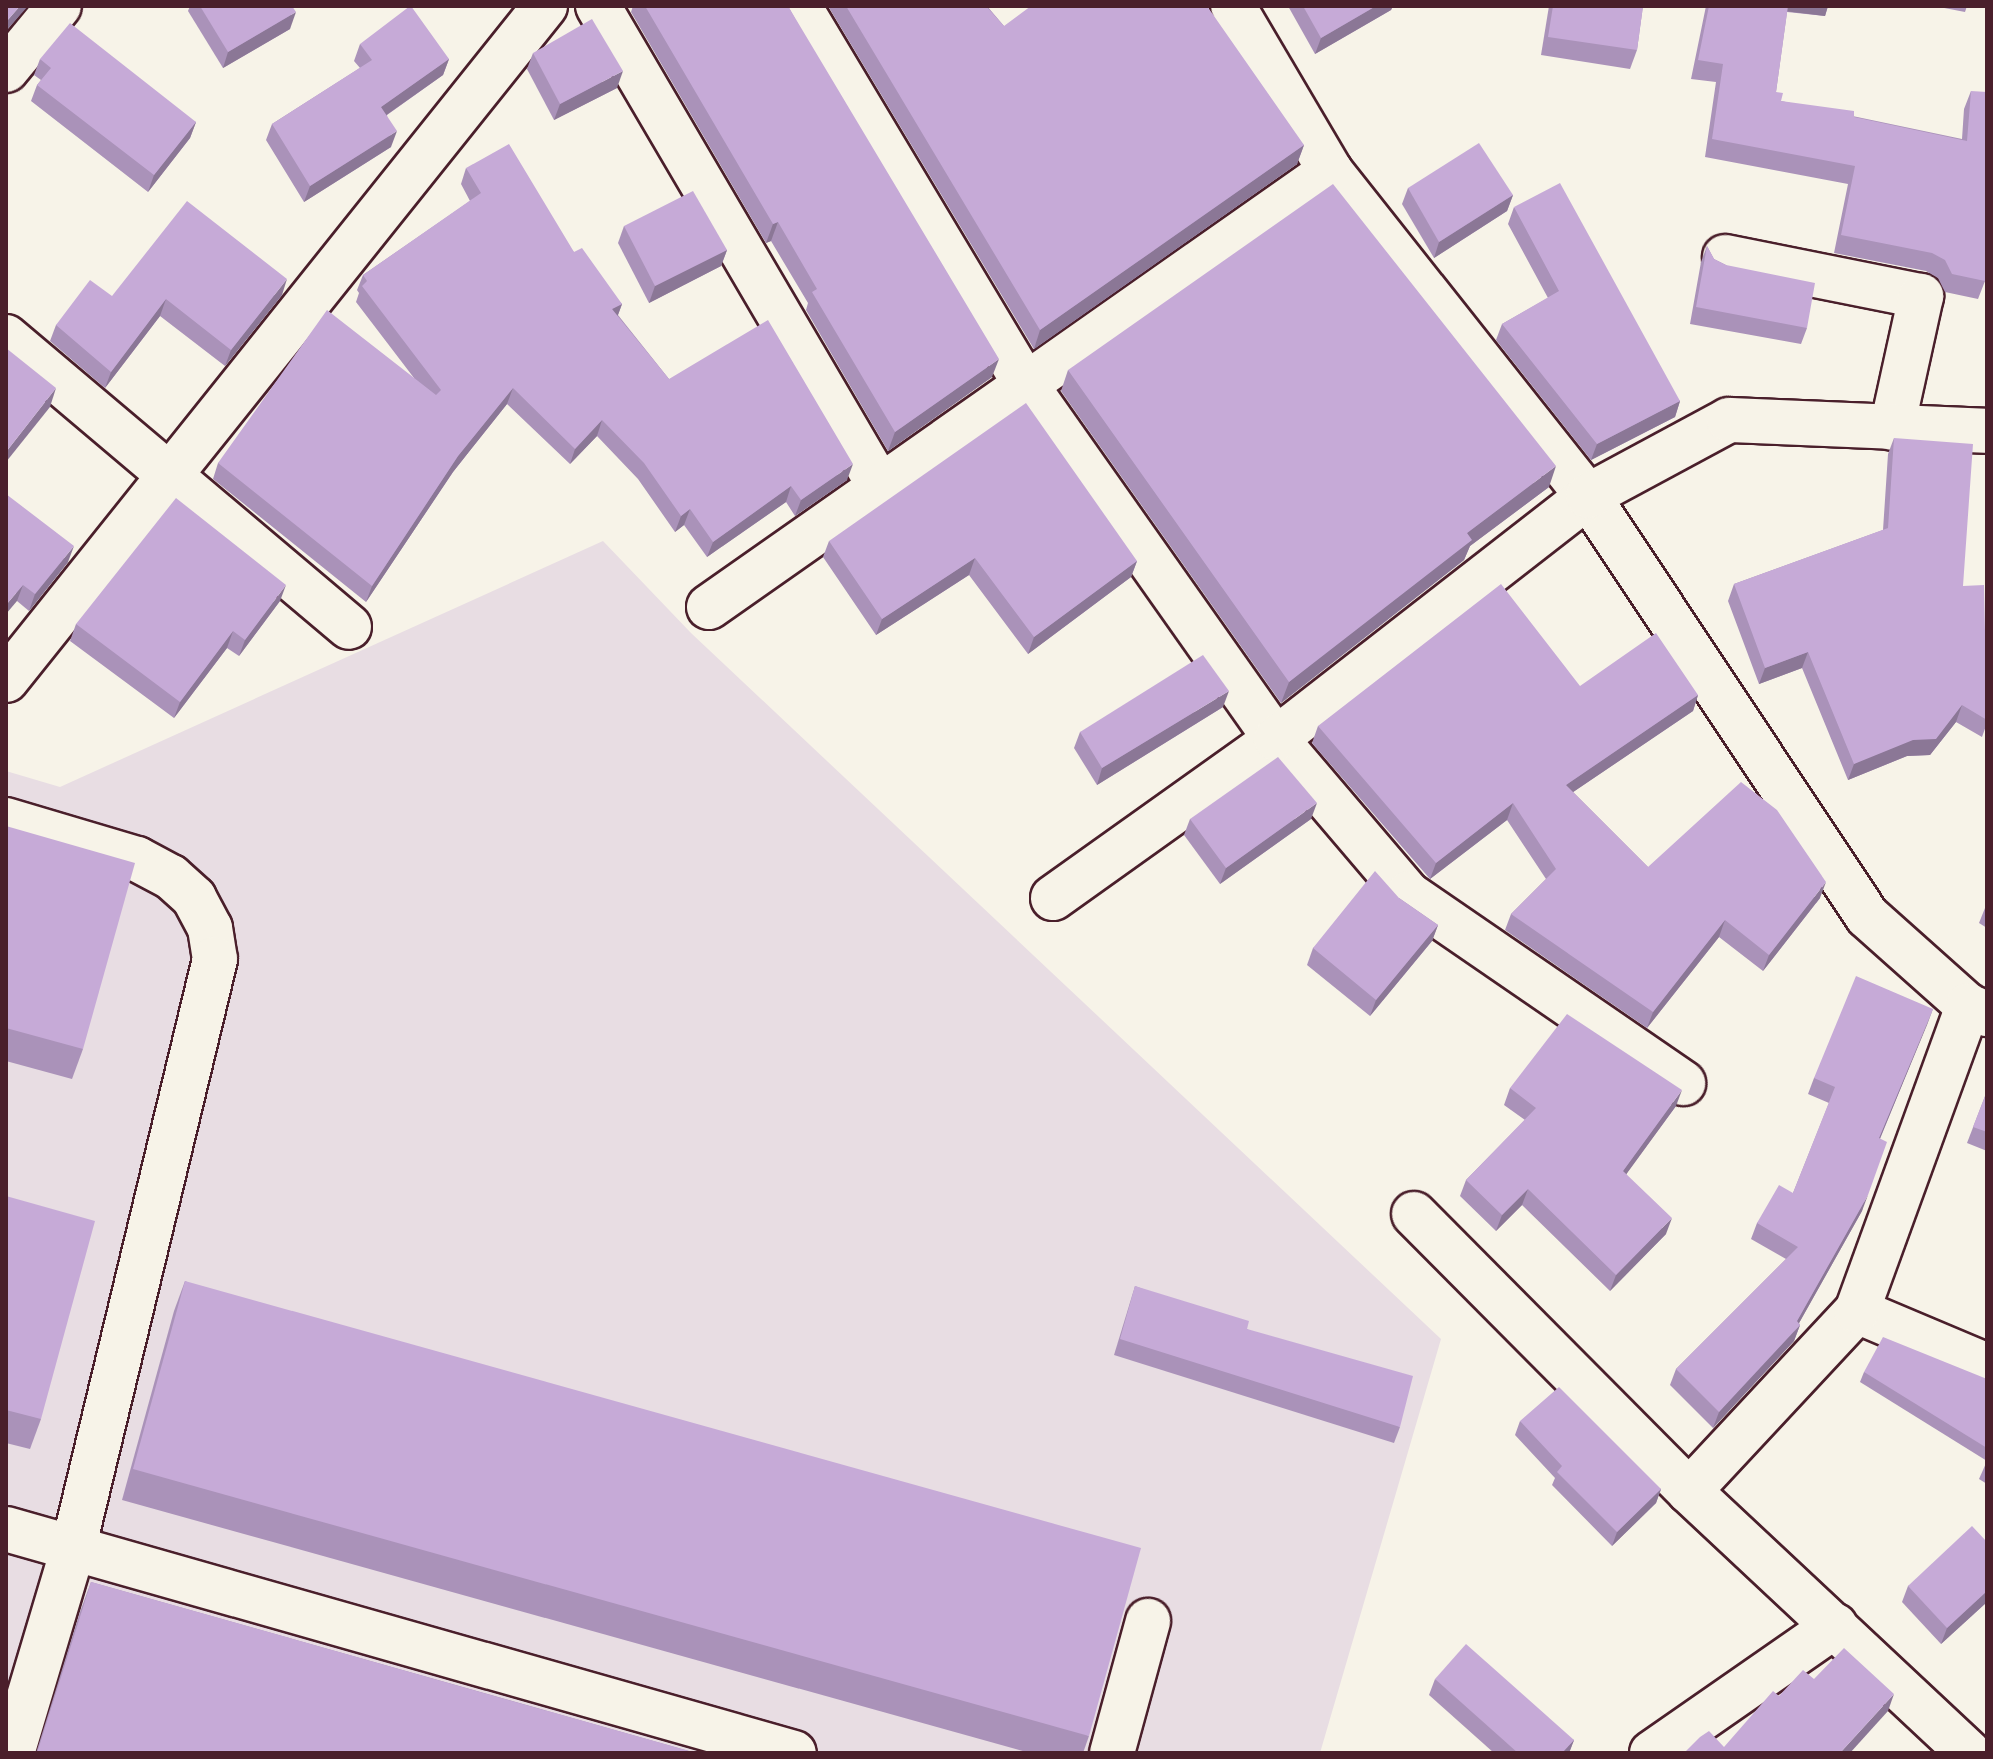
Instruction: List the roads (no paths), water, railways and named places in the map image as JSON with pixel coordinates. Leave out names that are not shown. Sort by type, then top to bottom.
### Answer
[{"type":"street","points":[[6,70],[59,6]]},
{"type":"street","points":[[6,680],[545,6]]},
{"type":"street","points":[[598,6],[882,490]]},
{"type":"street","points":[[799,6],[1028,388],[1276,739],[1408,894],[1683,1083]]},
{"type":"street","points":[[1233,6],[1330,171],[1588,496],[1867,916],[1978,1010],[1857,1311],[1689,1491]]},
{"type":"street","points":[[709,607],[1028,388],[1330,171]]},
{"type":"street","points":[[1725,257],[1921,296],[1892,428]]},
{"type":"street","points":[[6,337],[349,627]]},
{"type":"street","points":[[1053,898],[1276,739],[1588,496],[1729,420],[1987,431]]},
{"type":"street","points":[[6,820],[137,859],[171,877],[194,898],[210,928],[215,959],[73,1549],[12,1753]]},
{"type":"street","points":[[1414,1214],[1689,1491],[1969,1753]]},
{"type":"street","points":[[1857,1311],[1987,1366]]},
{"type":"street","points":[[6,1529],[794,1753]]},
{"type":"street","points":[[1112,1753],[1148,1621]]},
{"type":"street","points":[[1652,1753],[1835,1626]]}]
